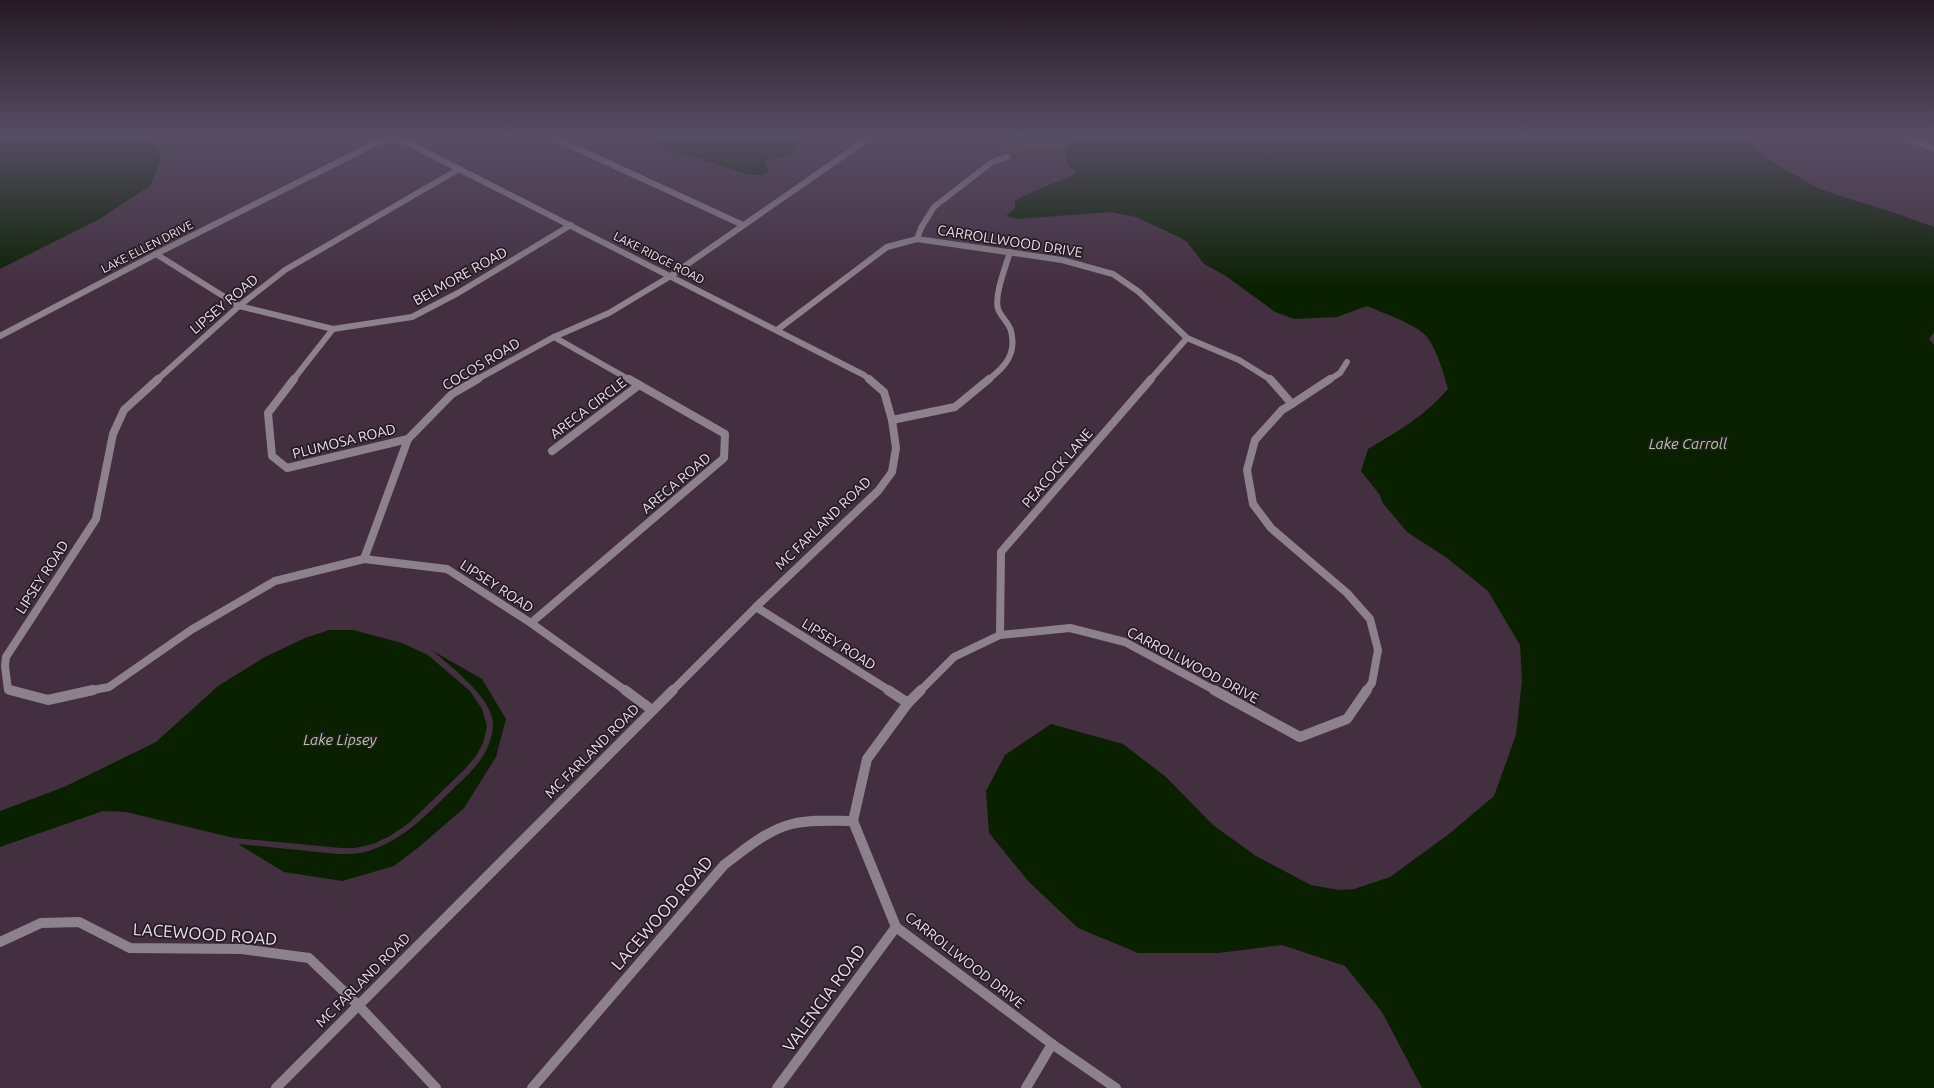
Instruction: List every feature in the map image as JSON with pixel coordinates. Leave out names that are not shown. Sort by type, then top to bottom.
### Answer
[{"type":"street","name":"LAKE ELLEN DRIVE","points":[[0,336],[156,254],[289,187]]},
{"type":"street","name":"LIPSEY ROAD","points":[[428,187],[285,270],[239,306],[124,410],[113,434],[96,519],[6,657],[2,667],[4,692],[48,700],[109,687],[191,630],[275,581],[364,559],[447,569],[531,623],[652,710]]},
{"type":"street","name":"LAKE RIDGE ROAD","points":[[495,187],[669,277],[864,374],[884,392],[892,420]]},
{"type":"street","points":[[660,187],[743,225]]},
{"type":"street","name":"COCOS ROAD","points":[[364,559],[408,439],[452,394],[554,338],[609,313],[669,277],[798,187]]},
{"type":"street","name":"CARROLLWOOD DRIVE","points":[[917,239],[921,228],[934,207],[960,187]]},
{"type":"street","name":"BELMORE ROAD","points":[[156,254],[239,306],[333,329],[412,317],[458,294],[571,225]]},
{"type":"street","name":"CARROLLWOOD DRIVE","points":[[777,330],[887,247],[917,239],[984,250],[1010,252],[1062,260],[1113,274],[1139,292],[1187,338],[1239,360],[1270,379],[1292,404]]},
{"type":"street","points":[[892,420],[954,407],[1001,370],[1012,353],[1011,330],[998,309],[999,289],[1010,252]]},
{"type":"street","name":"PLUMOSA ROAD","points":[[333,329],[268,413],[272,456],[287,468],[408,439]]},
{"type":"street","name":"ARECA ROAD","points":[[531,623],[724,458],[725,434],[554,338]]},
{"type":"street","name":"PEACOCK LANE","points":[[1000,635],[1001,552],[1187,338]]},
{"type":"street","name":"CARROLLWOOD DRIVE","points":[[1116,1088],[1052,1044],[896,927],[852,821],[867,759],[908,703],[954,657],[1000,635],[1070,628],[1125,642],[1300,737],[1346,719],[1372,683],[1378,650],[1370,619],[1347,593],[1271,528],[1253,504],[1247,470],[1255,440],[1282,410],[1340,373],[1347,362]]},
{"type":"street","name":"ARECA CIRCLE","points":[[552,451],[639,385]]},
{"type":"street","name":"MC FARLAND ROAD","points":[[276,1088],[652,710],[756,607],[878,491],[892,472],[896,448],[892,420]]},
{"type":"street","name":"LIPSEY ROAD","points":[[756,607],[908,703]]},
{"type":"street","name":"LACEWOOD ROAD","points":[[532,1088],[724,865],[753,844],[785,826],[819,821],[852,821]]},
{"type":"street","name":"LACEWOOD ROAD","points":[[0,942],[41,923],[79,922],[130,948],[242,949],[309,958],[358,1005],[436,1088]]},
{"type":"street","name":"VALENCIA ROAD","points":[[777,1088],[896,927]]},
{"type":"street","points":[[1026,1088],[1052,1044]]},
{"type":"water","points":[[0,187],[148,187],[100,219],[0,269]]},
{"type":"water","name":"Lake Carroll","points":[[1045,187],[1815,187],[1934,227],[1934,332],[1929,339],[1934,345],[1934,1088],[1422,1088],[1382,1012],[1345,966],[1282,945],[1219,953],[1138,953],[1078,928],[1029,882],[989,833],[986,791],[1005,755],[1051,724],[1123,744],[1166,777],[1213,825],[1256,856],[1311,885],[1339,890],[1354,889],[1390,877],[1449,834],[1494,796],[1516,735],[1522,680],[1520,645],[1488,591],[1447,558],[1407,532],[1382,502],[1380,495],[1361,471],[1368,449],[1421,415],[1448,389],[1437,356],[1431,343],[1422,332],[1390,315],[1367,306],[1337,317],[1294,319],[1275,312],[1226,276],[1204,264],[1187,242],[1136,217],[1110,212],[1017,219],[1006,216],[1015,208],[1015,201]]},
{"type":"water","name":"Lake Lipsey","points":[[329,630],[353,630],[402,643],[428,655],[470,691],[482,709],[487,726],[483,743],[476,756],[465,769],[409,823],[390,836],[373,844],[355,848],[341,848],[234,838],[126,812],[103,811],[0,847],[0,811],[64,787],[156,742],[218,686],[265,657],[305,638]]},
{"type":"water","points":[[433,651],[482,679],[506,719],[496,757],[464,808],[419,847],[394,866],[342,881],[284,872],[238,844],[338,854],[370,851],[396,839],[406,832],[466,777],[483,756],[487,748],[493,729],[491,715],[487,705],[470,684]]}]
